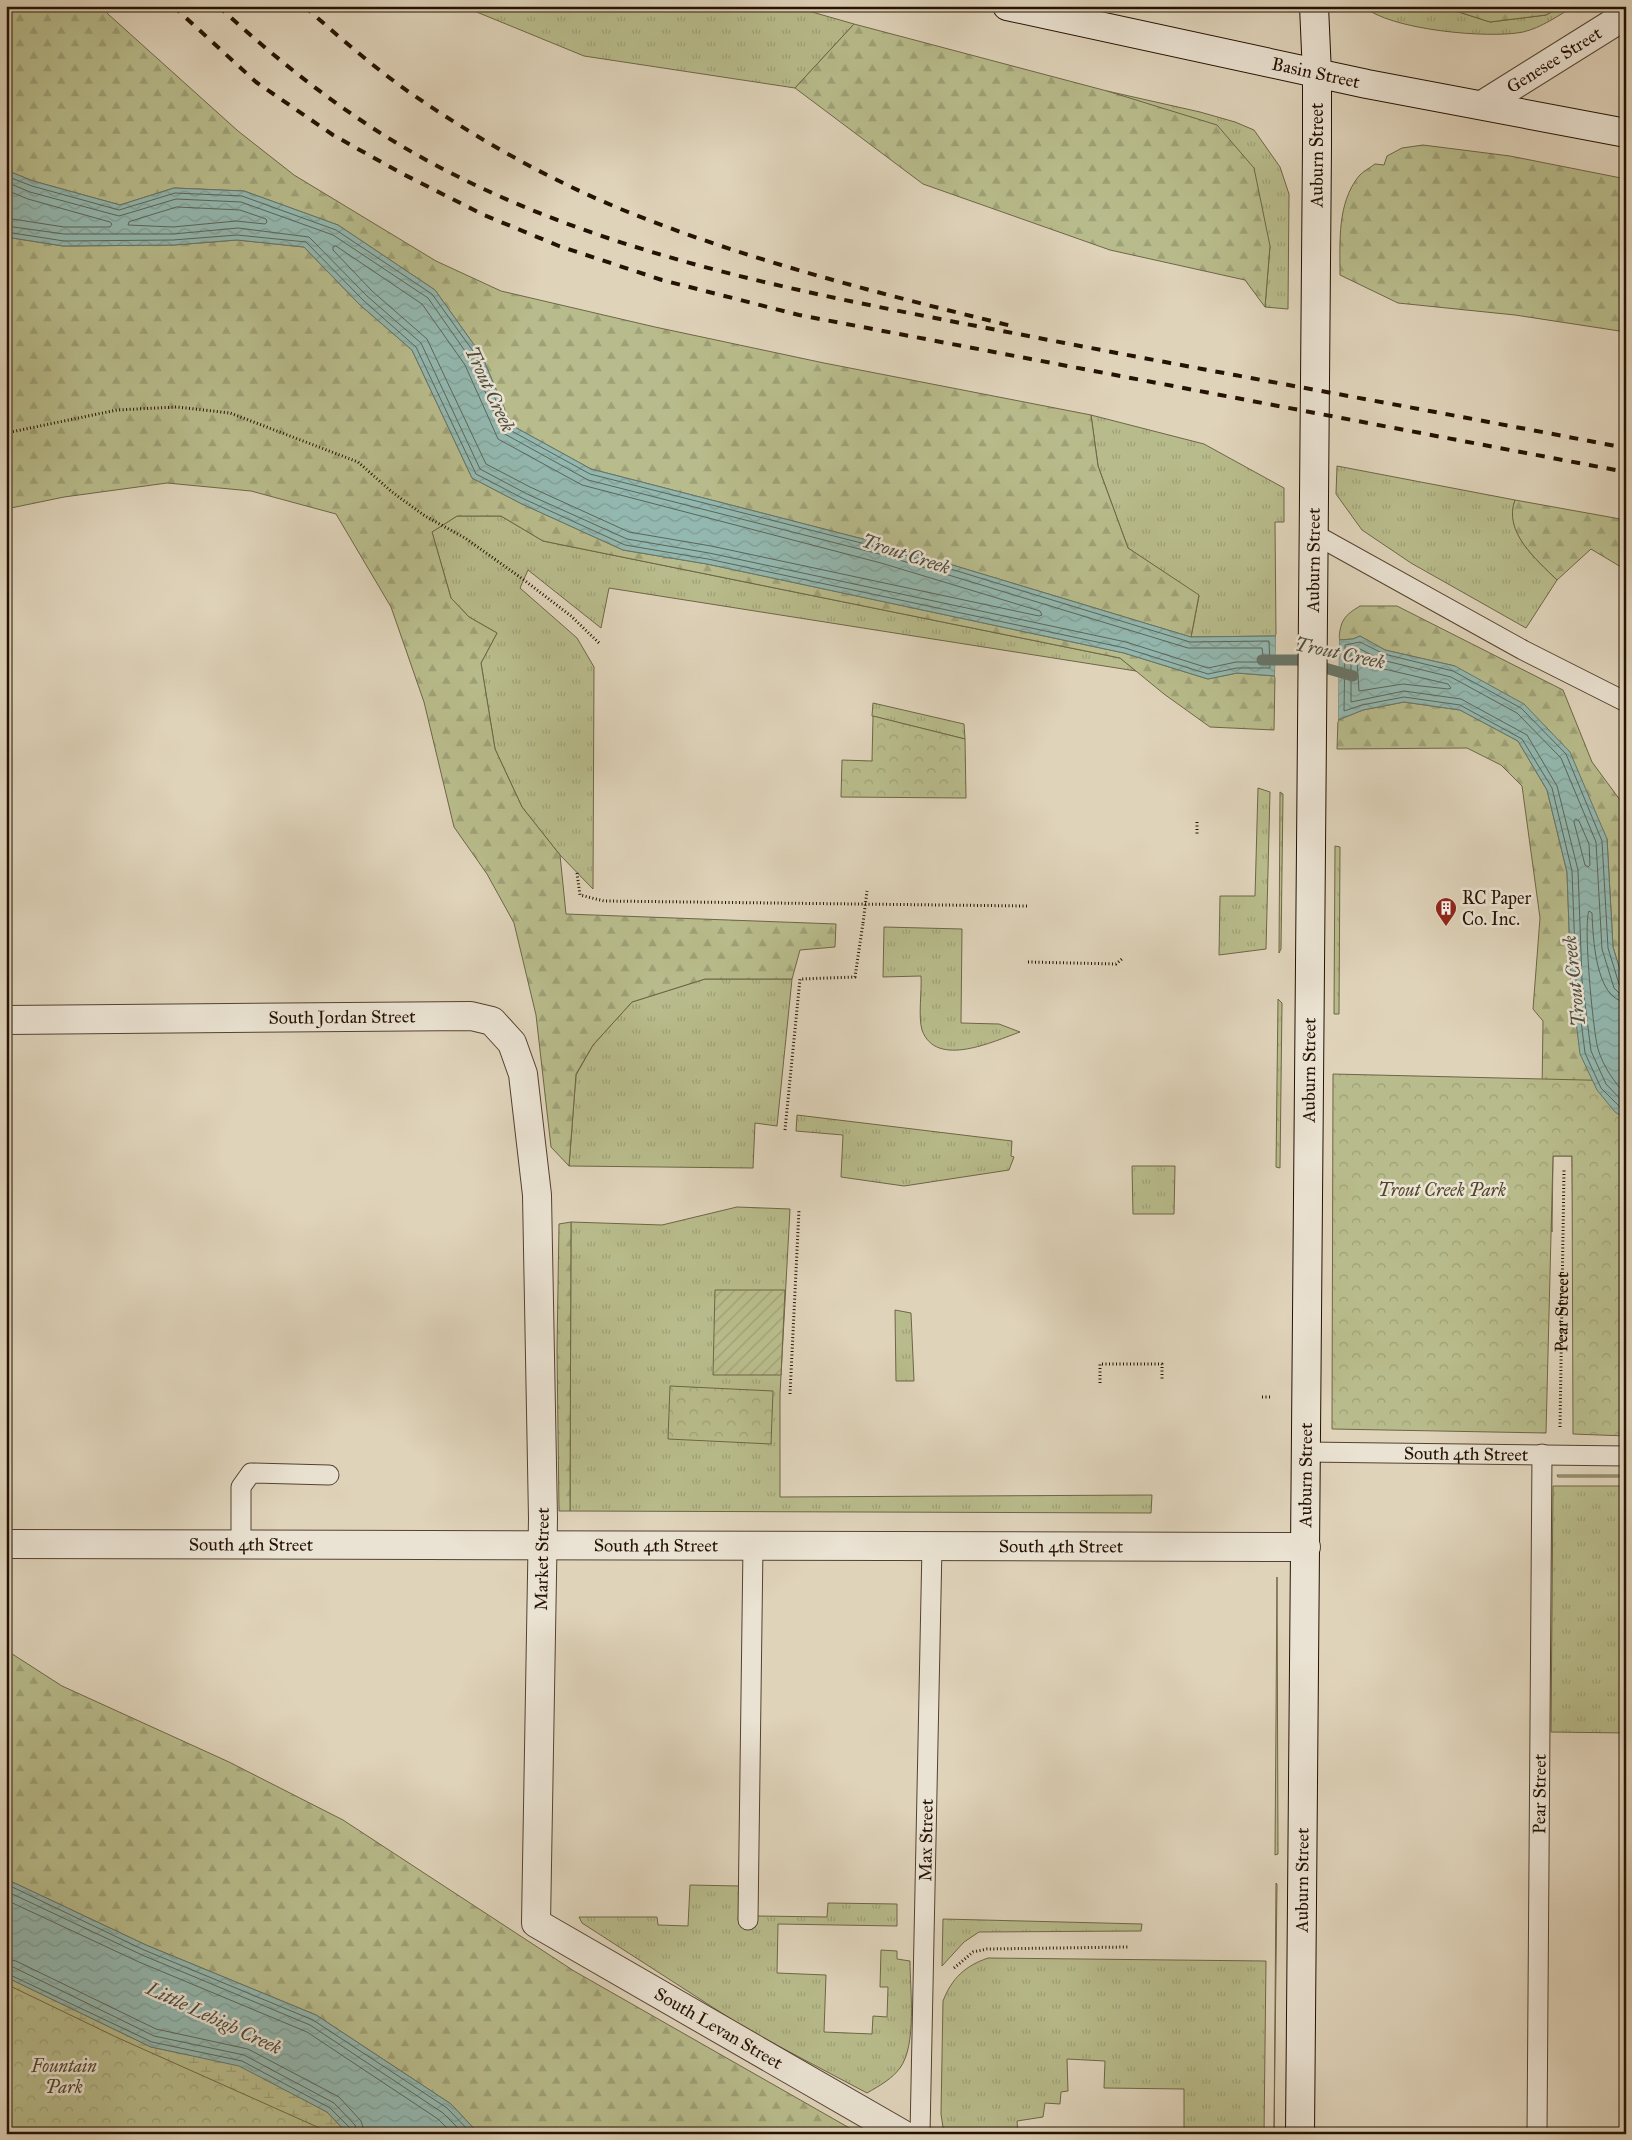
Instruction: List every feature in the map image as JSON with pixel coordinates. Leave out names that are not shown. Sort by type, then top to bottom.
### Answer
[{"type":"street","name":"Basin Street","points":[[1007,6],[1317,74],[1626,133]]},
{"type":"street","name":"Auburn Street","points":[[1300,2134],[1314,534],[1317,74],[1314,6]]},
{"type":"street","name":"Genesee Street","points":[[1482,105],[1626,15]]},
{"type":"street","name":"South Jordan Street","points":[[6,1020],[471,1016],[492,1021],[512,1043],[523,1074],[537,1195]]},
{"type":"street","name":"Market Street","points":[[536,1923],[543,1545],[537,1195]]},
{"type":"street","name":"South 4th Street","points":[[6,1544],[1306,1547]]},
{"type":"street","name":"South Levan Street","points":[[536,1923],[902,2134]]},
{"type":"lane","points":[[1314,534],[1522,650],[1626,702]]},
{"type":"lane","name":"South 4th Street","points":[[1306,1452],[1626,1456]]},
{"type":"lane","name":"Pear Street","points":[[1537,2134],[1551,1455]]},
{"type":"lane","points":[[241,1545],[241,1487],[251,1473],[330,1475]]},
{"type":"lane","points":[[748,1920],[753,1546]]},
{"type":"lane","name":"Max Street","points":[[920,2134],[932,1546]]},
{"type":"path","points":[[6,432],[117,410],[177,407],[230,412],[358,462],[392,492],[425,516],[465,538],[524,580],[571,616],[599,643]]},
{"type":"path","points":[[1197,822],[1198,836]]},
{"type":"path","points":[[577,873],[580,895],[604,902],[1026,906]]},
{"type":"path","points":[[784,1130],[800,979],[855,977],[867,891]]},
{"type":"path","points":[[1028,962],[1116,964],[1122,959]]},
{"type":"path","name":"Pear Street","points":[[1551,1455],[1564,1170]]},
{"type":"path","points":[[790,1394],[799,1210]]},
{"type":"path","points":[[1100,1383],[1100,1364],[1162,1364],[1162,1380]]},
{"type":"path","points":[[1262,1397],[1272,1397]]},
{"type":"path","points":[[953,1970],[958,1963],[973,1952],[987,1949],[1128,1947]]},
{"type":"green space","points":[[6,6],[102,6],[108,14],[238,131],[294,175],[436,261],[501,291],[655,327],[824,363],[1091,415],[1098,466],[1128,548],[1199,595],[1191,637],[886,545],[591,469],[511,425],[482,356],[435,290],[338,225],[244,191],[174,188],[120,205],[33,181],[6,170]]},
{"type":"green space","points":[[462,6],[791,6],[854,24],[795,88],[584,56]]},
{"type":"green space","points":[[1363,6],[1440,6],[1490,22],[1546,15],[1562,6],[1575,6],[1530,30],[1507,34],[1487,34],[1440,31],[1416,27],[1376,14]]},
{"type":"green space","points":[[1440,6],[1562,6],[1546,15],[1490,22]]},
{"type":"green space","points":[[854,24],[1107,91],[1217,125],[1254,168],[1270,246],[1265,307],[1245,280],[1110,250],[923,184],[795,88]]},
{"type":"green space","points":[[1107,91],[1200,112],[1235,122],[1254,130],[1280,167],[1289,194],[1288,309],[1265,307],[1270,246]]},
{"type":"green space","points":[[1423,145],[1510,156],[1626,179],[1626,332],[1515,315],[1398,303],[1340,275],[1343,210],[1352,187],[1359,176],[1375,164],[1384,165],[1387,156],[1402,148]]},
{"type":"green space","points":[[6,237],[63,246],[174,245],[237,240],[304,247],[359,304],[412,350],[472,478],[522,504],[623,550],[707,564],[1124,653],[1208,679],[1237,673],[1275,676],[1274,730],[1210,727],[1164,694],[1120,658],[543,541],[501,516],[457,516],[432,532],[451,598],[469,617],[497,633],[481,663],[495,749],[522,807],[560,855],[566,914],[836,924],[835,947],[800,950],[792,979],[705,979],[632,1002],[593,1045],[576,1074],[569,1166],[551,1147],[536,1015],[514,923],[487,874],[454,827],[424,702],[391,607],[336,514],[251,491],[167,483],[64,497],[6,509]]},
{"type":"green space","points":[[1091,415],[1204,444],[1284,488],[1284,522],[1275,522],[1276,636],[1191,637],[1199,596],[1128,548],[1098,466]]},
{"type":"green space","points":[[1337,466],[1515,500],[1513,512],[1518,534],[1532,554],[1557,580],[1526,628],[1411,563],[1362,530],[1336,494]]},
{"type":"green space","points":[[1515,500],[1626,520],[1626,570],[1591,549],[1557,580],[1531,554],[1517,534],[1512,512]]},
{"type":"green space","points":[[457,516],[501,516],[543,541],[1120,658],[1136,671],[609,588],[601,628],[528,570],[520,588],[577,638],[594,667],[593,889],[560,855],[522,807],[495,749],[481,663],[497,633],[469,617],[451,598],[432,532]]},
{"type":"green space","points":[[1360,606],[1397,606],[1563,690],[1592,762],[1626,808],[1626,990],[1613,947],[1607,839],[1455,666],[1385,650],[1360,636],[1353,639],[1339,640],[1344,619]]},
{"type":"green space","points":[[1404,702],[1460,710],[1518,741],[1547,790],[1567,872],[1571,981],[1597,1090],[1573,1238],[1572,1156],[1553,1156],[1552,1232],[1542,1092],[1543,1021],[1533,1009],[1540,918],[1522,786],[1501,765],[1467,748],[1337,749],[1338,720],[1363,710]]},
{"type":"green space","points":[[873,703],[964,724],[965,739],[872,716]]},
{"type":"green space","points":[[873,716],[965,739],[966,798],[841,797],[842,760],[872,761]]},
{"type":"green space","points":[[1258,788],[1270,792],[1266,949],[1219,955],[1220,896],[1255,896]]},
{"type":"green space","points":[[1280,792],[1283,794],[1281,949],[1279,953]]},
{"type":"green space","points":[[1335,846],[1340,847],[1339,1014],[1334,1014]]},
{"type":"green space","points":[[884,927],[962,929],[961,1023],[999,1024],[1020,1032],[981,1046],[966,1049],[952,1050],[940,1048],[929,1042],[921,1025],[921,976],[883,977]]},
{"type":"green space","points":[[705,979],[792,979],[777,1126],[755,1123],[753,1168],[569,1166],[576,1075],[593,1045],[632,1002]]},
{"type":"green space","points":[[1278,999],[1282,1003],[1280,1168],[1276,1167]]},
{"type":"green space","name":"Trout Creek Park","points":[[1333,1074],[1626,1081],[1626,1436],[1573,1434],[1572,1156],[1553,1156],[1546,1433],[1332,1429]]},
{"type":"green space","points":[[797,1115],[1012,1141],[1011,1156],[1014,1157],[1009,1170],[904,1186],[841,1177],[843,1135],[796,1131]]},
{"type":"green space","points":[[1132,1166],[1175,1166],[1174,1214],[1133,1214]]},
{"type":"green space","points":[[737,1207],[790,1209],[780,1394],[780,1497],[1152,1495],[1151,1513],[570,1511],[571,1222],[662,1225]]},
{"type":"green space","points":[[571,1222],[570,1511],[559,1511],[557,1350],[559,1224]]},
{"type":"green space","points":[[715,1290],[785,1290],[781,1375],[713,1375]]},
{"type":"green space","points":[[895,1310],[911,1313],[914,1381],[896,1381]]},
{"type":"green space","points":[[670,1386],[773,1391],[771,1444],[668,1439]]},
{"type":"green space","points":[[1557,1475],[1626,1475],[1626,1477],[1558,1477]]},
{"type":"green space","points":[[1553,1486],[1626,1486],[1626,1733],[1551,1732]]},
{"type":"green space","points":[[1277,1577],[1278,1854],[1275,1855]]},
{"type":"green space","points":[[6,1650],[62,1686],[229,1762],[343,1820],[574,1971],[860,2134],[479,2134],[451,2104],[316,2015],[146,1945],[6,1879]]},
{"type":"green space","points":[[1276,1883],[1277,1884],[1274,2134]]},
{"type":"green space","points":[[690,1885],[739,1886],[739,1924],[757,1924],[757,1916],[827,1917],[828,1903],[897,1904],[897,1926],[778,1924],[777,1973],[826,1975],[824,2032],[872,2034],[873,2016],[887,2017],[888,1987],[880,1987],[881,1950],[897,1951],[897,1959],[910,1961],[911,2031],[905,2058],[897,2072],[867,2093],[748,2030],[582,1923],[579,1917],[657,1917],[658,1925],[688,1926]]},
{"type":"green space","points":[[943,1919],[1142,1924],[1141,1931],[979,1932],[964,1942],[942,1966]]},
{"type":"green space","points":[[988,1958],[1266,1961],[1264,2134],[1184,2134],[1184,2089],[1104,2088],[1105,2061],[1067,2059],[1068,2091],[1061,2092],[1060,2104],[1045,2103],[1043,2117],[1017,2121],[1018,2134],[944,2134],[941,2114],[943,2001],[955,1979],[960,1974]]},
{"type":"green space","points":[[6,1977],[151,2047],[239,2065],[327,2112],[348,2134],[229,2134],[6,2031]]},
{"type":"green space","name":"Fountain Park","points":[[6,1984],[116,2037],[333,2134],[6,2134]]},
{"type":"water","points":[[6,170],[33,181],[120,205],[174,188],[244,191],[338,225],[435,290],[482,356],[511,425],[591,469],[886,545],[1191,637],[1276,636],[1275,676],[1237,673],[1208,679],[1124,653],[707,564],[623,550],[522,504],[472,478],[412,350],[359,304],[304,247],[237,240],[174,245],[63,246],[6,237]]},
{"type":"water","points":[[1360,636],[1385,650],[1455,666],[1524,704],[1570,752],[1607,839],[1613,947],[1626,990],[1626,1119],[1615,1112],[1597,1090],[1580,1054],[1571,981],[1567,872],[1547,790],[1518,741],[1460,710],[1404,702],[1363,710],[1338,720],[1339,640],[1353,639]]},
{"type":"water","name":"Little Lehigh Creek","points":[[6,1879],[146,1945],[316,2015],[451,2104],[479,2134],[348,2134],[327,2112],[239,2066],[151,2047],[6,1977]]},
{"type":"pier","points":[[1276,634],[1278,636],[1277,676],[1275,678]]},
{"type":"pier","points":[[1339,637],[1338,722],[1335,720],[1336,640]]},
{"type":"waterway","name":"Trout Creek","points":[[1262,660],[1297,660],[1353,676]]},
{"type":"railway","points":[[173,6],[256,82],[333,135],[401,173],[484,215],[559,246],[662,280],[799,315],[1626,472]]},
{"type":"railway","points":[[218,6],[292,70],[371,127],[448,172],[529,209],[613,240],[699,265],[786,287],[874,306],[1626,448]]},
{"type":"railway","points":[[304,6],[342,40],[409,92],[515,158],[599,200],[675,230],[771,262],[869,290],[1016,327]]},
{"type":"place","name":"RC Paper Co. Inc.","points":[[1446,927]]}]
